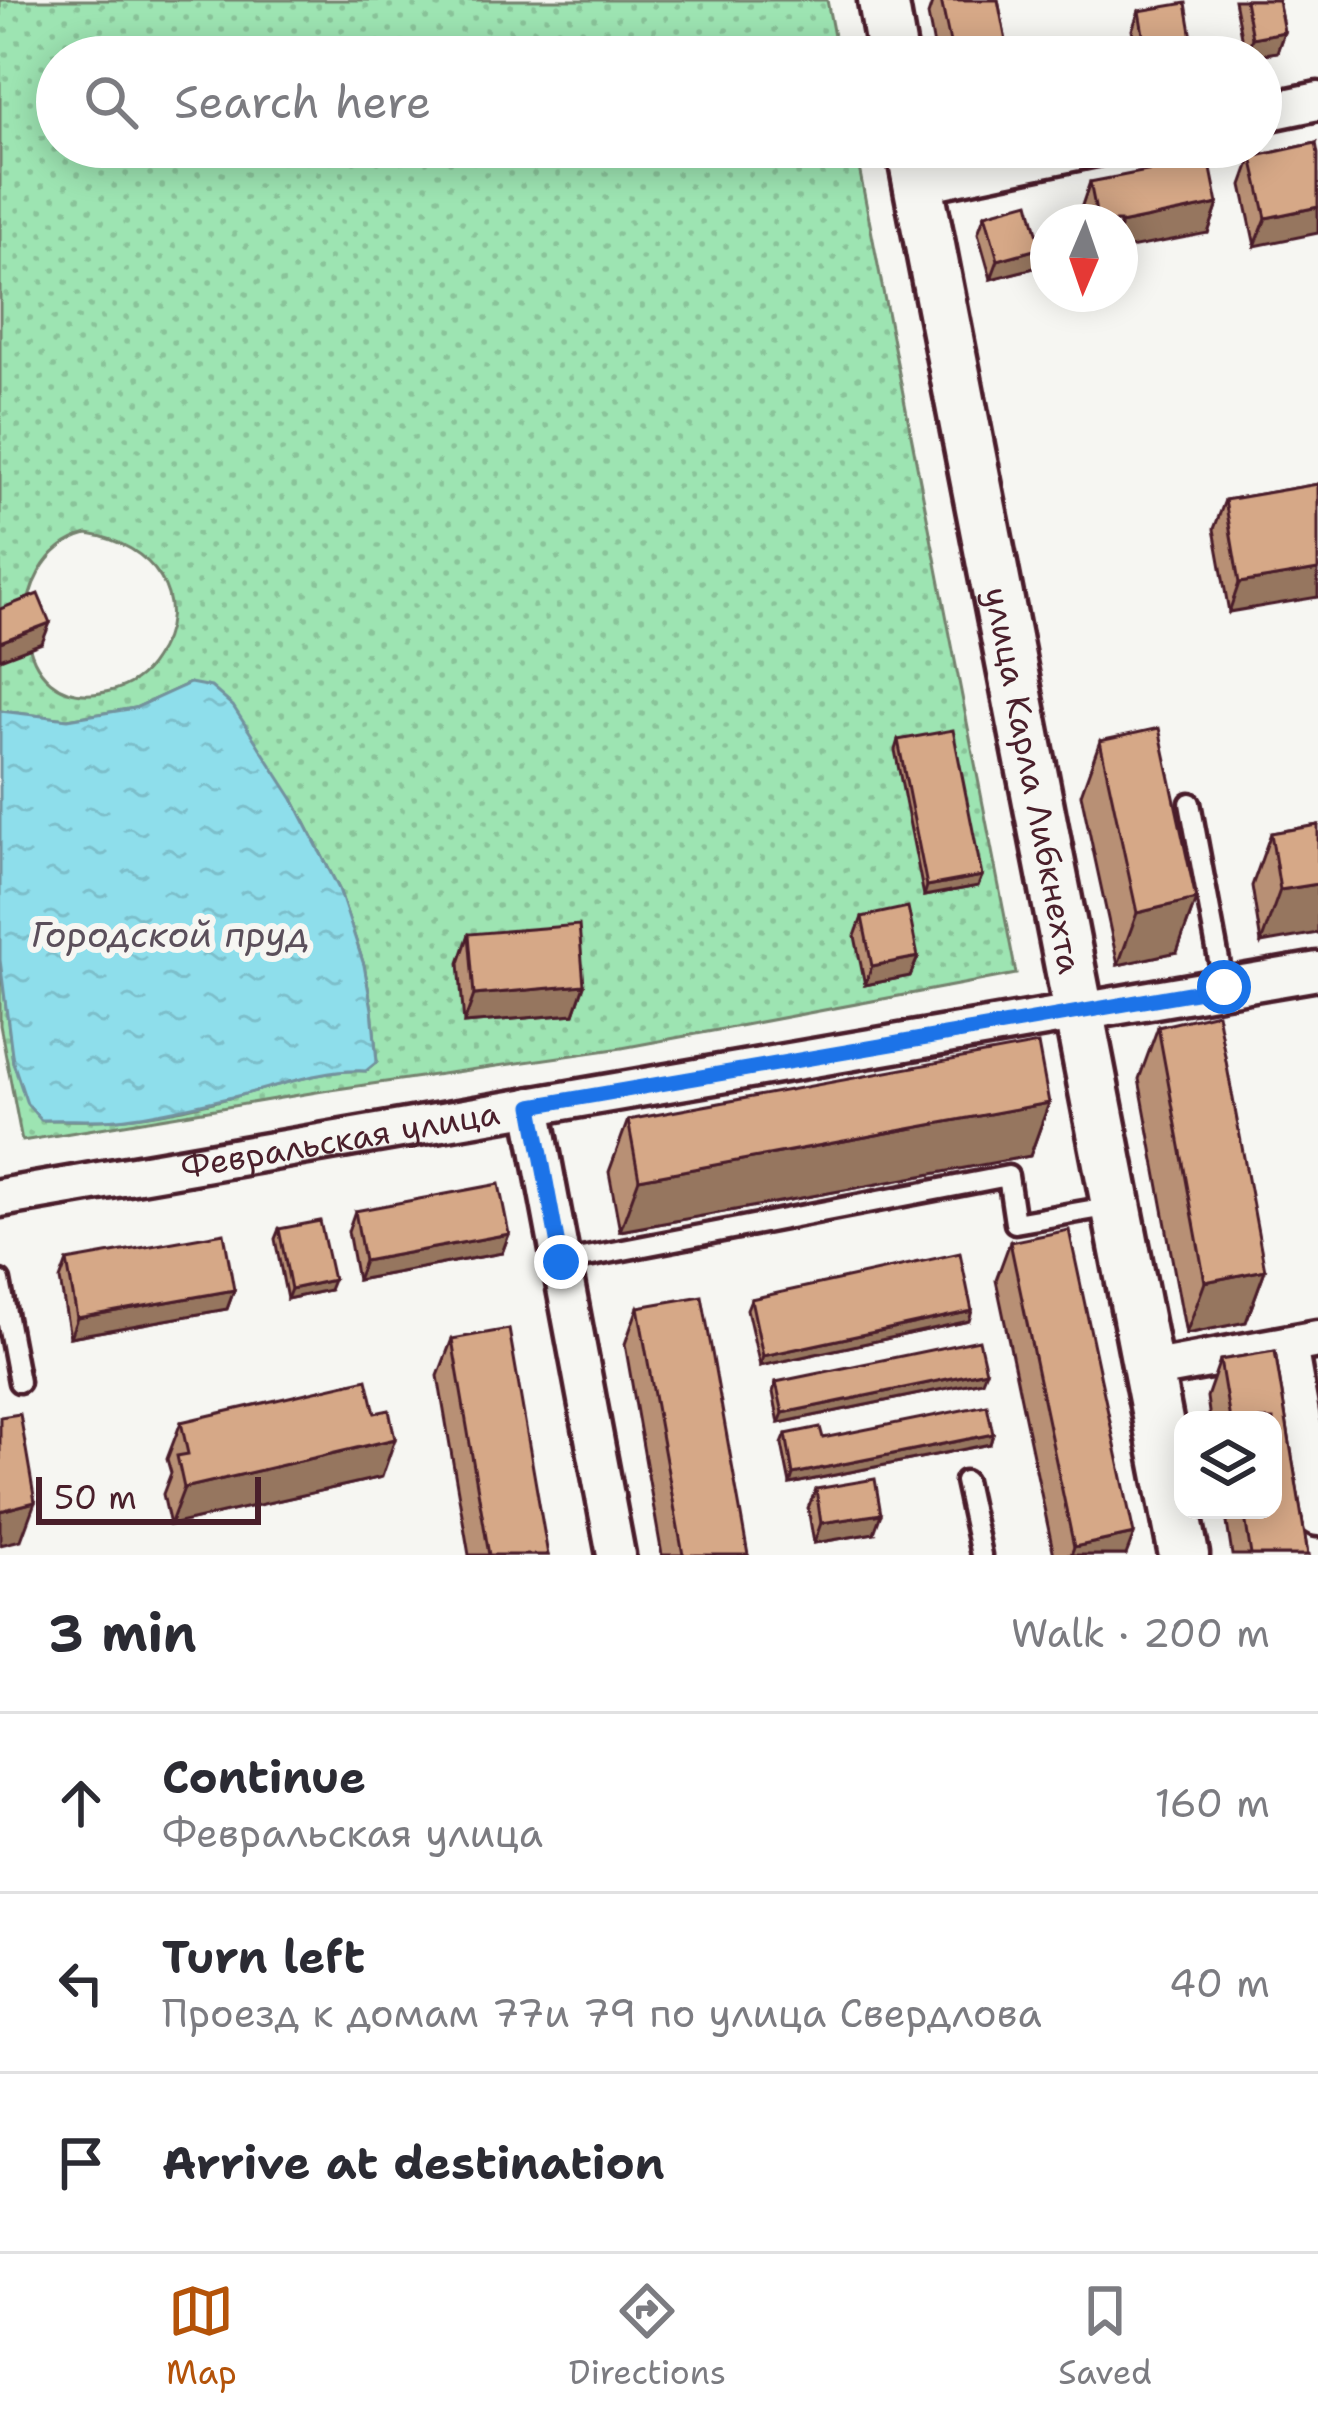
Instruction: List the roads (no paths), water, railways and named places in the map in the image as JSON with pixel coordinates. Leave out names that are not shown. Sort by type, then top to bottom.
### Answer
[{"type":"street","points":[[883,0],[889,36]]},
{"type":"street","points":[[1282,109],[1318,101]]},
{"type":"street","name":"улица Карла Либкнехта","points":[[915,168],[1184,1555]]},
{"type":"street","name":"Февральская улица","points":[[0,1198],[1318,971]]},
{"type":"street","points":[[532,1106],[616,1555]]},
{"type":"street","points":[[1149,1370],[1303,1342],[1318,1516]]},
{"type":"lane","points":[[1190,802],[1224,987]]},
{"type":"lane","points":[[561,1262],[1008,1177],[1015,1223],[1117,1205]]},
{"type":"lane","points":[[0,1281],[19,1382]]},
{"type":"lane","points":[[965,1481],[981,1555]]},
{"type":"water","name":"Городской пруд","points":[[190,683],[211,687],[233,706],[293,799],[339,889],[364,965],[377,1062],[366,1071],[313,1076],[145,1116],[41,1120],[27,1104],[13,1062],[0,960],[0,711],[68,719],[135,708]]}]
